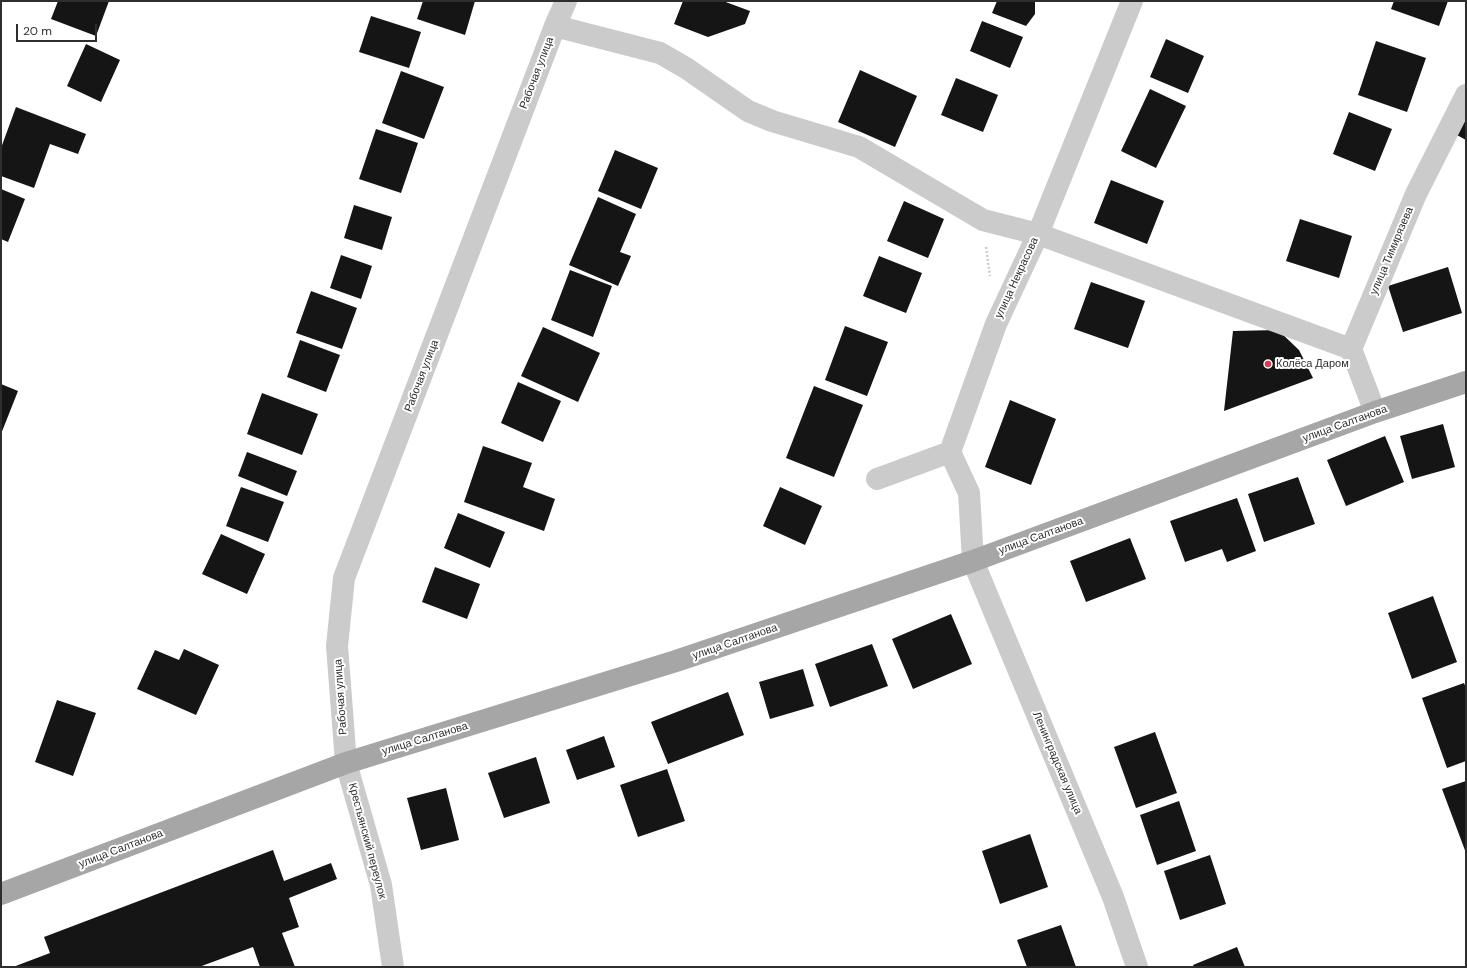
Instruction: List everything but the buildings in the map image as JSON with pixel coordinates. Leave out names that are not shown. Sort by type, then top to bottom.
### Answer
[{"type":"main road","name":"улица Салтанова","points":[[1,894],[346,763],[676,662],[973,562],[1375,412],[1466,382]]},
{"type":"street","name":"Рабочая улица","points":[[346,763],[337,646],[344,578],[565,1]]},
{"type":"street","name":"улица Некрасова","points":[[950,452],[996,324],[1038,234],[1132,1]]},
{"type":"street","points":[[555,26],[660,53],[686,68],[748,111],[772,121],[858,147],[983,220],[1038,234],[1351,349],[1375,412]]},
{"type":"street","name":"улица Тимирязева","points":[[1351,349],[1416,194],[1466,95]]},
{"type":"street","points":[[878,479],[950,452],[969,493],[973,562]]},
{"type":"street","name":"Ленинградская улица","points":[[973,562],[1113,897],[1137,967]]},
{"type":"street","name":"Крестьянский переулок","points":[[346,763],[381,885],[393,967]]},
{"type":"path","points":[[983,220],[990,280]]},
{"type":"place","name":"Колёса Даром","points":[[1268,364]]}]
